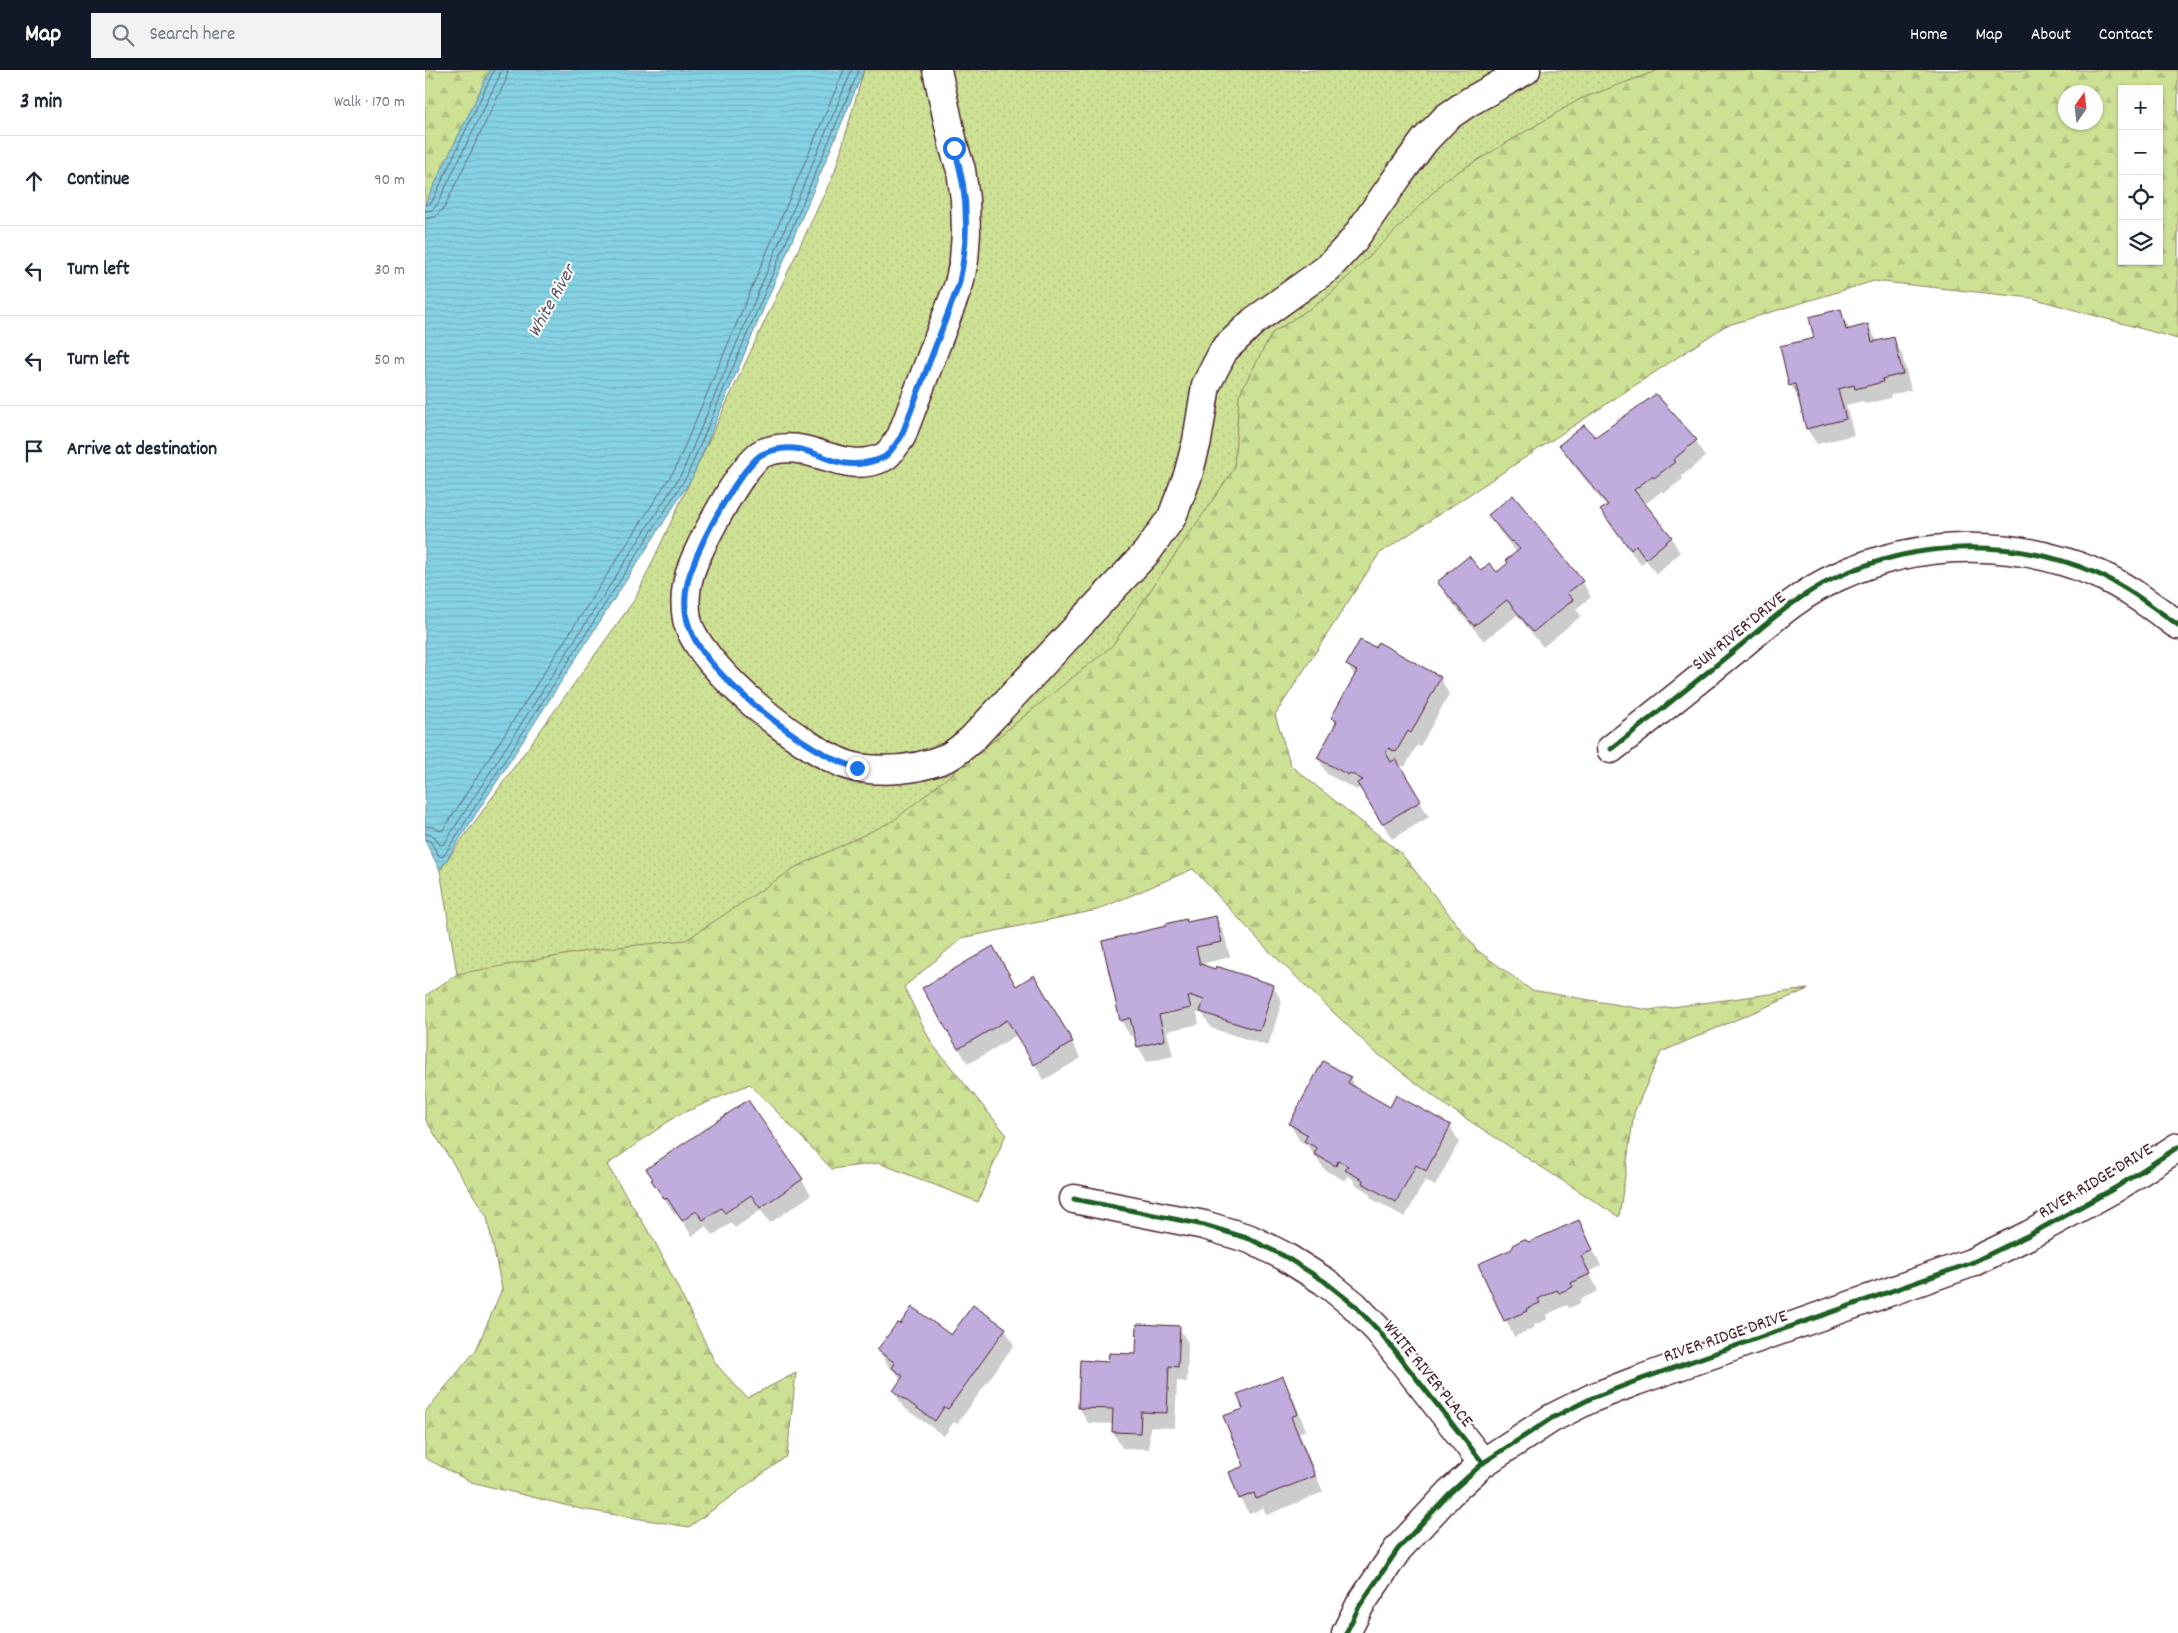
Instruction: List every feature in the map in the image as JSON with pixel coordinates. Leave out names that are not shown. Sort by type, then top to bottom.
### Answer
[{"type":"street","points":[[937,70],[952,139],[961,170],[966,233],[964,260],[959,284],[901,437],[885,457],[855,464],[807,450],[785,448],[762,453],[748,466],[720,510],[692,567],[685,593],[687,620],[700,646],[718,671],[745,696],[792,733],[833,758],[857,768],[894,771],[926,764],[949,756],[972,739],[1005,705],[1041,663],[1147,552],[1172,516],[1188,475],[1197,441],[1206,385],[1223,350],[1254,322],[1328,268],[1353,241],[1425,140],[1447,117],[1469,102],[1526,70]]},
{"type":"street","name":"SUN RIVER DRIVE","points":[[1611,749],[1792,603],[1836,577],[1901,555],[1932,550],[1964,548],[2029,552],[2099,575],[2133,594],[2178,625]]},
{"type":"street","name":"RIVER RIDGE DRIVE","points":[[1346,1633],[1360,1605],[1399,1549],[1450,1493],[1483,1463],[1553,1418],[1592,1398],[1971,1262],[2029,1235],[2115,1188],[2178,1147]]},
{"type":"street","name":"WHITE RIVER PLACE","points":[[1074,1200],[1204,1225],[1250,1239],[1284,1256],[1324,1281],[1354,1305],[1379,1331],[1483,1463]]},
{"type":"green space","points":[[425,70],[551,70],[425,307]]},
{"type":"green space","points":[[864,70],[1765,70],[1132,668],[620,1034],[457,974],[440,870],[635,599],[835,171]]},
{"type":"green space","points":[[1659,70],[2178,70],[2178,339],[2032,298],[1874,281],[1725,326],[1379,554],[1275,715],[1291,766],[1401,853],[1477,950],[1531,990],[1649,1010],[1808,989],[1661,1052],[1634,1113],[1619,1217],[1448,1107],[1375,1052],[1267,949],[1193,869],[1097,910],[962,938],[904,987],[932,1044],[1006,1134],[978,1202],[879,1163],[832,1169],[750,1084],[676,1116],[607,1165],[654,1240],[716,1364],[747,1398],[796,1373],[787,1456],[689,1527],[581,1509],[471,1482],[425,1458],[425,1412],[476,1350],[502,1289],[487,1217],[425,1119],[425,996],[457,974],[598,949],[686,940],[796,867],[893,821],[1112,646],[1234,469],[1239,395],[1272,333],[1326,298],[1446,179],[1580,99]]},
{"type":"water","name":"White River","points":[[490,70],[864,70],[692,478],[440,870],[425,841],[425,204]]},
{"type":"building","points":[[1841,309],[1846,330],[1868,324],[1872,342],[1894,337],[1903,374],[1882,379],[1883,382],[1855,389],[1854,385],[1838,389],[1846,419],[1806,429],[1795,384],[1789,386],[1780,346],[1814,338],[1809,317]]},
{"type":"building","points":[[1656,394],[1697,440],[1673,460],[1675,462],[1634,490],[1672,537],[1646,559],[1636,545],[1631,550],[1600,510],[1608,505],[1559,445],[1584,425],[1595,437]]},
{"type":"building","points":[[1513,495],[1583,581],[1567,593],[1573,600],[1533,632],[1507,600],[1474,626],[1437,582],[1469,556],[1481,571],[1489,563],[1497,572],[1508,563],[1506,560],[1520,549],[1511,542],[1488,515]]},
{"type":"building","points":[[1360,640],[1375,647],[1378,642],[1441,677],[1411,733],[1408,731],[1396,752],[1388,748],[1386,753],[1391,762],[1396,759],[1421,801],[1382,824],[1357,783],[1363,780],[1350,773],[1348,775],[1317,758],[1337,721],[1331,718],[1357,671],[1346,665]]},
{"type":"building","points":[[1216,916],[1222,942],[1196,947],[1200,964],[1215,969],[1216,966],[1274,985],[1260,1031],[1200,1012],[1204,1000],[1192,996],[1188,997],[1191,1008],[1159,1015],[1165,1040],[1137,1047],[1130,1018],[1120,1021],[1102,941],[1166,926],[1165,924],[1186,919],[1187,922]]},
{"type":"building","points":[[993,946],[1016,986],[1034,975],[1073,1042],[1034,1065],[1007,1020],[958,1049],[922,988]]},
{"type":"building","points":[[1323,1061],[1351,1077],[1348,1083],[1390,1107],[1396,1095],[1451,1125],[1426,1171],[1416,1165],[1396,1202],[1362,1183],[1363,1180],[1345,1170],[1348,1166],[1338,1161],[1336,1166],[1314,1154],[1317,1148],[1304,1141],[1308,1135],[1289,1124]]},
{"type":"building","points":[[748,1100],[803,1179],[760,1208],[751,1195],[725,1213],[721,1208],[703,1220],[696,1211],[682,1221],[667,1198],[665,1200],[651,1180],[653,1179],[646,1169]]},
{"type":"building","points":[[1579,1220],[1593,1250],[1581,1256],[1590,1274],[1571,1283],[1573,1287],[1559,1293],[1557,1290],[1538,1299],[1540,1303],[1504,1321],[1478,1264],[1512,1249],[1514,1244],[1524,1239],[1529,1242]]},
{"type":"building","points":[[973,1305],[1006,1328],[948,1409],[944,1407],[935,1421],[893,1391],[903,1376],[892,1368],[895,1363],[877,1350],[897,1323],[900,1324],[912,1307],[951,1335]]},
{"type":"building","points":[[1137,1324],[1180,1326],[1178,1367],[1169,1366],[1167,1413],[1141,1412],[1140,1433],[1112,1432],[1113,1409],[1078,1408],[1080,1360],[1108,1362],[1109,1353],[1136,1354]]},
{"type":"building","points":[[1283,1376],[1298,1414],[1291,1417],[1315,1476],[1256,1499],[1254,1493],[1239,1499],[1229,1472],[1244,1466],[1223,1416],[1243,1409],[1237,1394]]},
{"type":"cycle path","points":[[1611,749],[1799,599],[1837,577],[1868,564],[1901,555],[1967,548],[2001,549],[2034,554],[2066,562],[2109,579],[2178,625]]},
{"type":"cycle path","points":[[1346,1633],[1360,1605],[1398,1549],[1450,1493],[1483,1463],[1552,1418],[1592,1398],[1636,1381],[1971,1263],[2029,1235],[2115,1188],[2178,1147]]},
{"type":"cycle path","points":[[1074,1199],[1204,1225],[1250,1239],[1284,1256],[1324,1281],[1354,1305],[1379,1331],[1483,1463]]},
{"type":"route","points":[[857,768],[833,758],[792,733],[745,696],[718,671],[700,646],[687,620],[685,593],[692,567],[720,510],[748,466],[762,453],[785,448],[807,450],[838,461],[855,464],[885,457],[901,437],[959,284],[964,260],[966,233],[965,199],[961,170],[954,148]]}]
